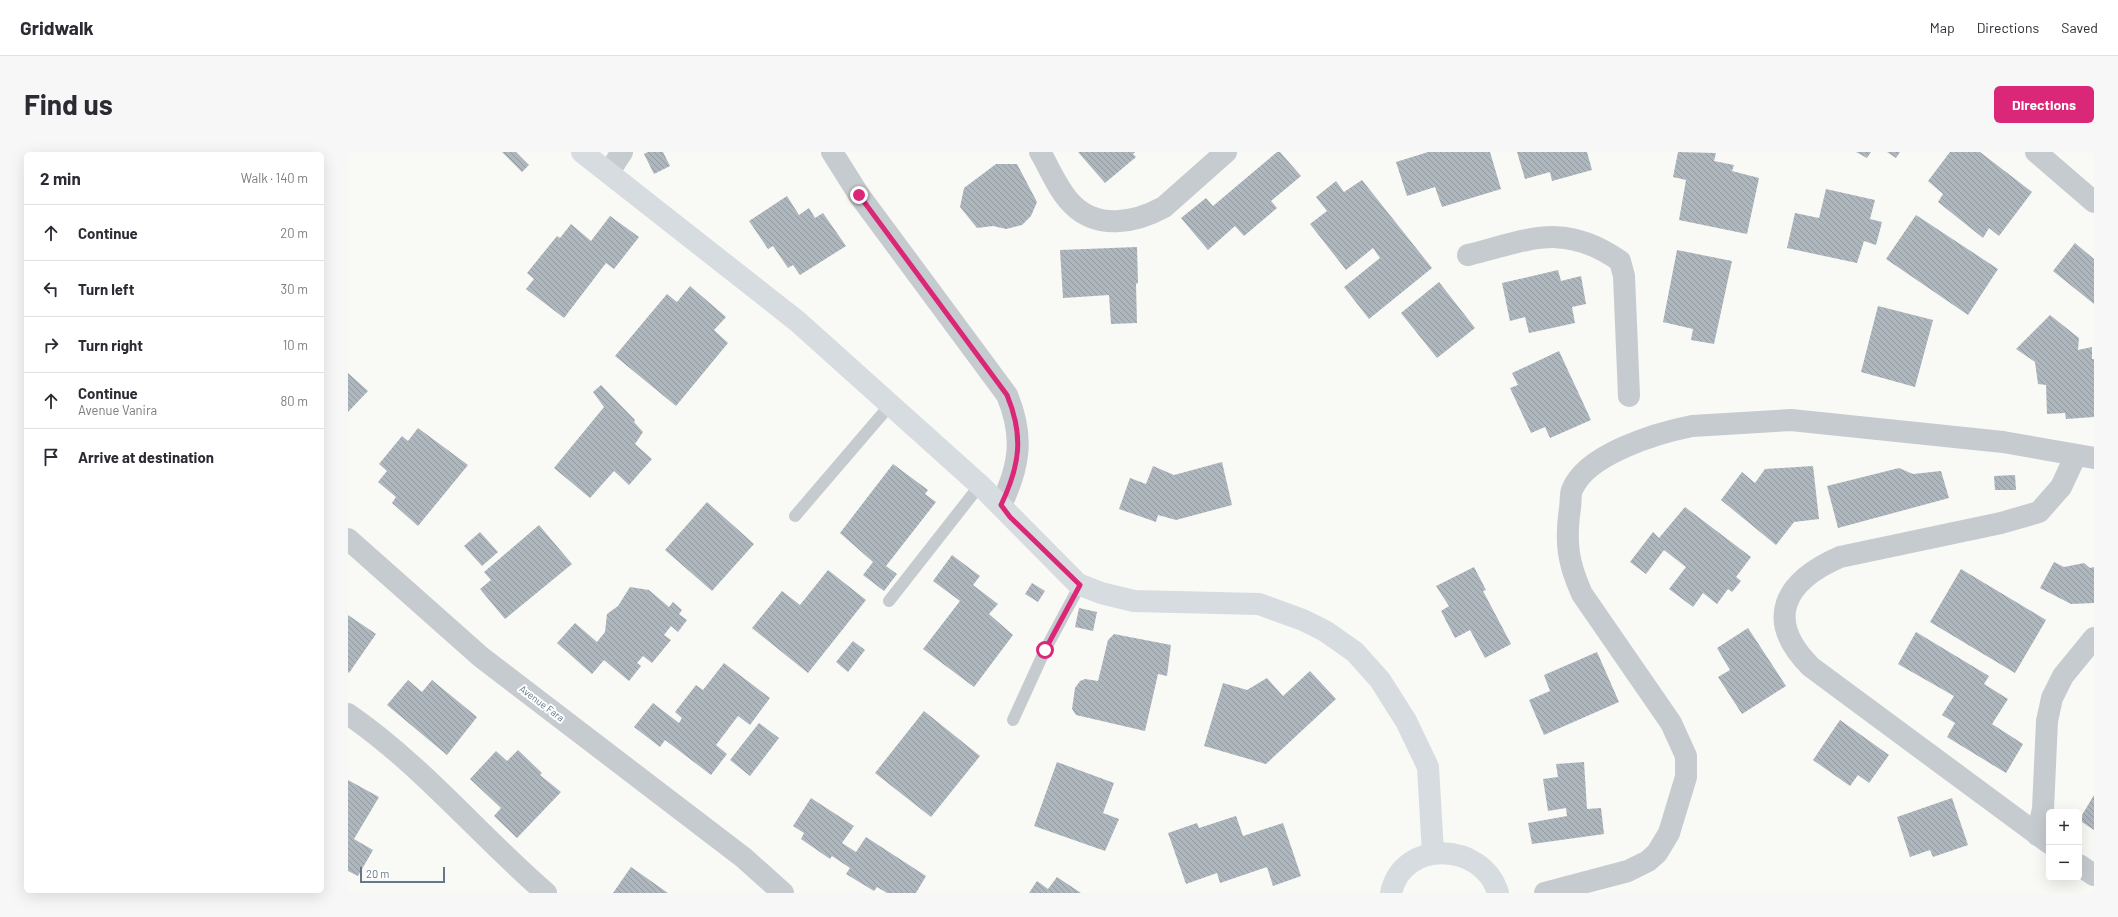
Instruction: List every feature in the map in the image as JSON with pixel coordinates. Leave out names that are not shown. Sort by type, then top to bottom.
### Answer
[{"type":"main road","points":[[582,152],[797,320],[980,485],[1005,495],[1010,517],[1080,585],[1101,593],[1134,601],[1259,604],[1291,615],[1325,631],[1355,652],[1380,680],[1399,709],[1425,757],[1428,767],[1433,853]]},
{"type":"main road","points":[[1391,893],[1399,876],[1408,865],[1433,853],[1452,853],[1469,858],[1484,869],[1495,883],[1498,893]]},
{"type":"street","points":[[609,172],[622,152]]},
{"type":"street","points":[[832,152],[859,195],[1007,395],[1016,416],[1018,452],[1005,495]]},
{"type":"street","points":[[1040,152],[1064,194],[1079,210],[1099,220],[1121,222],[1154,212],[1164,207],[1226,152]]},
{"type":"street","points":[[2036,152],[2094,202]]},
{"type":"street","points":[[1468,255],[1533,239],[1558,236],[1570,237],[1590,244],[1620,261],[1624,276],[1629,396]]},
{"type":"street","points":[[1544,893],[1628,871],[1648,861],[1657,853],[1669,833],[1686,777],[1686,756],[1671,723],[1582,594],[1577,584],[1567,550],[1567,529],[1572,490],[1586,471],[1615,450],[1680,428],[1692,426],[1791,420],[2003,442],[2085,457],[2039,512],[2001,523],[1840,557],[1819,566],[1794,589],[1788,598],[1784,618],[1785,630],[1790,640],[1811,667],[2043,839]]},
{"type":"street","name":"Avenue Fara","points":[[348,539],[481,657],[744,858],[783,893]]},
{"type":"street","points":[[2043,839],[2047,721],[2052,698],[2062,676],[2094,638]]},
{"type":"street","points":[[348,714],[365,726],[451,800],[520,871],[546,893]]},
{"type":"street","points":[[2082,867],[2094,875]]},
{"type":"lane","points":[[795,516],[891,404]]},
{"type":"lane","points":[[889,601],[980,485]]},
{"type":"lane","points":[[1013,720],[1045,650],[1080,585]]},
{"type":"building","points":[[502,152],[516,152],[529,165],[522,172]]},
{"type":"building","points":[[648,152],[663,152],[670,166],[654,174],[644,154]]},
{"type":"building","points":[[1078,152],[1135,152],[1133,154],[1136,157],[1105,183]]},
{"type":"building","points":[[1277,152],[1280,152],[1301,176],[1271,201],[1277,208],[1244,236],[1235,226],[1208,250],[1181,218],[1206,198],[1213,206]]},
{"type":"building","points":[[1428,152],[1490,152],[1501,189],[1442,207],[1435,187],[1407,196],[1396,162]]},
{"type":"building","points":[[1517,152],[1587,152],[1592,170],[1552,181],[1550,172],[1525,179]]},
{"type":"building","points":[[1678,152],[1716,153],[1714,161],[1734,165],[1732,171],[1759,178],[1747,234],[1679,220],[1686,180],[1673,177]]},
{"type":"building","points":[[1856,152],[1871,152],[1867,158]]},
{"type":"building","points":[[1887,152],[1900,152],[1896,158]]},
{"type":"building","points":[[1950,152],[1980,152],[2032,192],[1999,236],[1989,228],[1983,238],[1938,202],[1943,194],[1928,181]]},
{"type":"building","points":[[996,164],[1017,164],[1037,202],[1031,216],[1022,225],[1006,229],[993,226],[977,228],[960,207],[964,188]]},
{"type":"building","points":[[1362,180],[1432,268],[1369,319],[1344,287],[1380,258],[1373,248],[1346,270],[1310,224],[1327,211],[1316,197],[1336,181],[1344,192]]},
{"type":"building","points":[[1826,189],[1875,200],[1870,219],[1882,222],[1876,245],[1864,241],[1857,263],[1787,248],[1795,213],[1819,218]]},
{"type":"building","points":[[787,196],[799,215],[809,208],[815,218],[823,213],[846,246],[800,275],[793,265],[788,268],[773,246],[768,249],[749,221]]},
{"type":"building","points":[[1916,215],[1998,269],[1968,315],[1886,259]]},
{"type":"building","points":[[610,216],[639,237],[614,269],[606,263],[564,318],[526,289],[534,279],[527,273],[557,236],[560,238],[571,224],[591,241]]},
{"type":"building","points":[[2075,243],[2094,259],[2094,304],[2053,271]]},
{"type":"building","points":[[1137,247],[1137,323],[1111,324],[1109,295],[1063,298],[1060,250]]},
{"type":"building","points":[[1677,250],[1732,261],[1714,344],[1691,340],[1693,329],[1663,322]]},
{"type":"building","points":[[1558,270],[1561,281],[1581,276],[1586,304],[1572,307],[1575,323],[1529,333],[1525,317],[1510,321],[1502,283]]},
{"type":"building","points":[[1439,282],[1475,328],[1437,358],[1401,313]]},
{"type":"building","points":[[690,286],[726,317],[714,330],[728,343],[676,406],[615,356],[667,294],[677,302]]},
{"type":"building","points":[[1878,306],[1933,320],[1915,387],[1861,372]]},
{"type":"building","points":[[2050,315],[2079,338],[2078,350],[2092,347],[2092,359],[2094,359],[2094,417],[2066,419],[2065,413],[2047,414],[2046,385],[2038,384],[2035,362],[2016,349]]},
{"type":"building","points":[[1559,351],[1591,420],[1550,438],[1545,427],[1531,433],[1510,388],[1518,385],[1512,373]]},
{"type":"building","points":[[348,373],[368,391],[348,412]]},
{"type":"building","points":[[601,385],[635,420],[634,422],[643,432],[635,444],[652,459],[629,485],[614,471],[590,498],[554,468],[604,407],[593,392]]},
{"type":"building","points":[[418,428],[468,465],[418,526],[392,503],[396,497],[378,482],[387,471],[379,464],[402,436],[408,441]]},
{"type":"building","points":[[1222,462],[1232,505],[1176,520],[1158,515],[1156,522],[1119,509],[1130,478],[1146,484],[1153,466],[1174,475]]},
{"type":"building","points":[[893,464],[928,490],[925,494],[936,502],[886,566],[897,574],[884,591],[863,575],[873,562],[840,533]]},
{"type":"building","points":[[1813,466],[1819,519],[1794,522],[1776,545],[1721,500],[1742,472],[1755,483],[1765,469]]},
{"type":"building","points":[[1899,468],[1913,474],[1941,471],[1949,498],[1838,528],[1827,486]]},
{"type":"building","points":[[2015,475],[2016,490],[1995,490],[1994,476]]},
{"type":"building","points":[[707,502],[754,544],[712,591],[665,550]]},
{"type":"building","points":[[1685,507],[1751,557],[1736,577],[1741,581],[1732,592],[1728,589],[1717,604],[1703,593],[1693,607],[1669,589],[1686,567],[1664,550],[1646,574],[1630,562],[1653,532],[1659,538]]},
{"type":"building","points":[[539,525],[572,564],[505,619],[480,589],[491,580],[484,572]]},
{"type":"building","points":[[480,532],[498,552],[482,566],[464,546]]},
{"type":"building","points":[[952,555],[980,576],[973,585],[998,604],[989,614],[1013,635],[974,687],[923,649],[960,601],[933,581]]},
{"type":"building","points":[[2054,562],[2064,567],[2084,563],[2090,568],[2094,567],[2094,603],[2071,604],[2040,588]]},
{"type":"building","points":[[1474,567],[1486,590],[1483,591],[1511,644],[1485,658],[1470,630],[1455,638],[1441,611],[1449,606],[1436,586]]},
{"type":"building","points":[[1961,569],[2046,620],[2015,673],[1930,622]]},
{"type":"building","points":[[828,570],[866,600],[808,673],[752,628],[782,591],[800,605]]},
{"type":"building","points":[[1032,583],[1045,591],[1038,602],[1025,594]]},
{"type":"building","points":[[630,587],[649,590],[669,607],[673,602],[682,610],[679,614],[687,620],[678,632],[671,626],[664,635],[671,640],[652,663],[643,656],[637,663],[641,666],[629,681],[604,660],[592,674],[557,643],[575,623],[597,642],[605,632],[607,614],[618,606]]},
{"type":"building","points":[[1079,608],[1097,612],[1093,631],[1075,627]]},
{"type":"building","points":[[348,615],[376,634],[349,673],[348,672]]},
{"type":"building","points":[[1748,628],[1786,686],[1742,714],[1718,677],[1730,670],[1717,648]]},
{"type":"building","points":[[1916,632],[1989,676],[1984,684],[2008,699],[1992,724],[2023,744],[2006,773],[1947,737],[1955,723],[1942,715],[1954,696],[1898,664]]},
{"type":"building","points":[[1114,634],[1171,645],[1167,676],[1158,674],[1145,731],[1076,715],[1072,709],[1075,688],[1080,681],[1085,679],[1098,681],[1108,640]]},
{"type":"building","points":[[853,641],[865,650],[848,672],[836,662]]},
{"type":"building","points":[[1597,652],[1619,702],[1544,735],[1529,700],[1550,691],[1544,675]]},
{"type":"building","points":[[724,663],[770,698],[750,725],[738,716],[716,745],[727,754],[711,775],[665,740],[660,747],[634,727],[653,703],[679,723],[682,718],[675,712],[696,685],[703,690]]},
{"type":"building","points":[[1310,671],[1336,699],[1266,764],[1204,746],[1223,683],[1247,690],[1267,678],[1283,696]]},
{"type":"building","points":[[408,680],[422,692],[432,680],[477,717],[447,755],[387,705]]},
{"type":"building","points":[[924,711],[980,756],[931,817],[875,773]]},
{"type":"building","points":[[1840,720],[1889,755],[1869,783],[1858,775],[1850,786],[1813,760]]},
{"type":"building","points":[[759,723],[779,738],[750,776],[730,760]]},
{"type":"building","points":[[518,750],[542,773],[540,775],[561,792],[517,838],[494,816],[501,808],[470,779],[496,751],[507,761]]},
{"type":"building","points":[[1057,762],[1114,783],[1103,813],[1119,819],[1105,851],[1034,826]]},
{"type":"building","points":[[1584,762],[1587,809],[1601,808],[1604,834],[1532,844],[1528,823],[1567,816],[1566,808],[1548,811],[1543,779],[1558,777],[1556,764]]},
{"type":"building","points":[[348,780],[379,797],[354,839],[373,850],[358,876],[348,871]]},
{"type":"building","points":[[2094,795],[2094,830],[2082,822],[2082,815]]},
{"type":"building","points":[[811,798],[854,826],[842,843],[856,852],[866,837],[926,876],[916,893],[887,893],[877,887],[874,891],[846,874],[850,868],[832,856],[830,859],[801,839],[804,833],[793,826]]},
{"type":"building","points":[[1952,798],[1968,845],[1933,857],[1930,850],[1910,857],[1897,817]]},
{"type":"building","points":[[1236,816],[1243,836],[1283,823],[1301,876],[1273,886],[1267,867],[1220,883],[1217,873],[1186,884],[1168,833],[1197,823],[1199,828]]},
{"type":"building","points":[[631,867],[668,893],[613,893]]},
{"type":"building","points":[[1057,877],[1081,893],[1029,893],[1037,881],[1048,889]]},
{"type":"route","points":[[859,195],[1007,395],[1016,416],[1018,452],[1010,486],[1001,505],[1010,517],[1080,585],[1045,650]]}]
